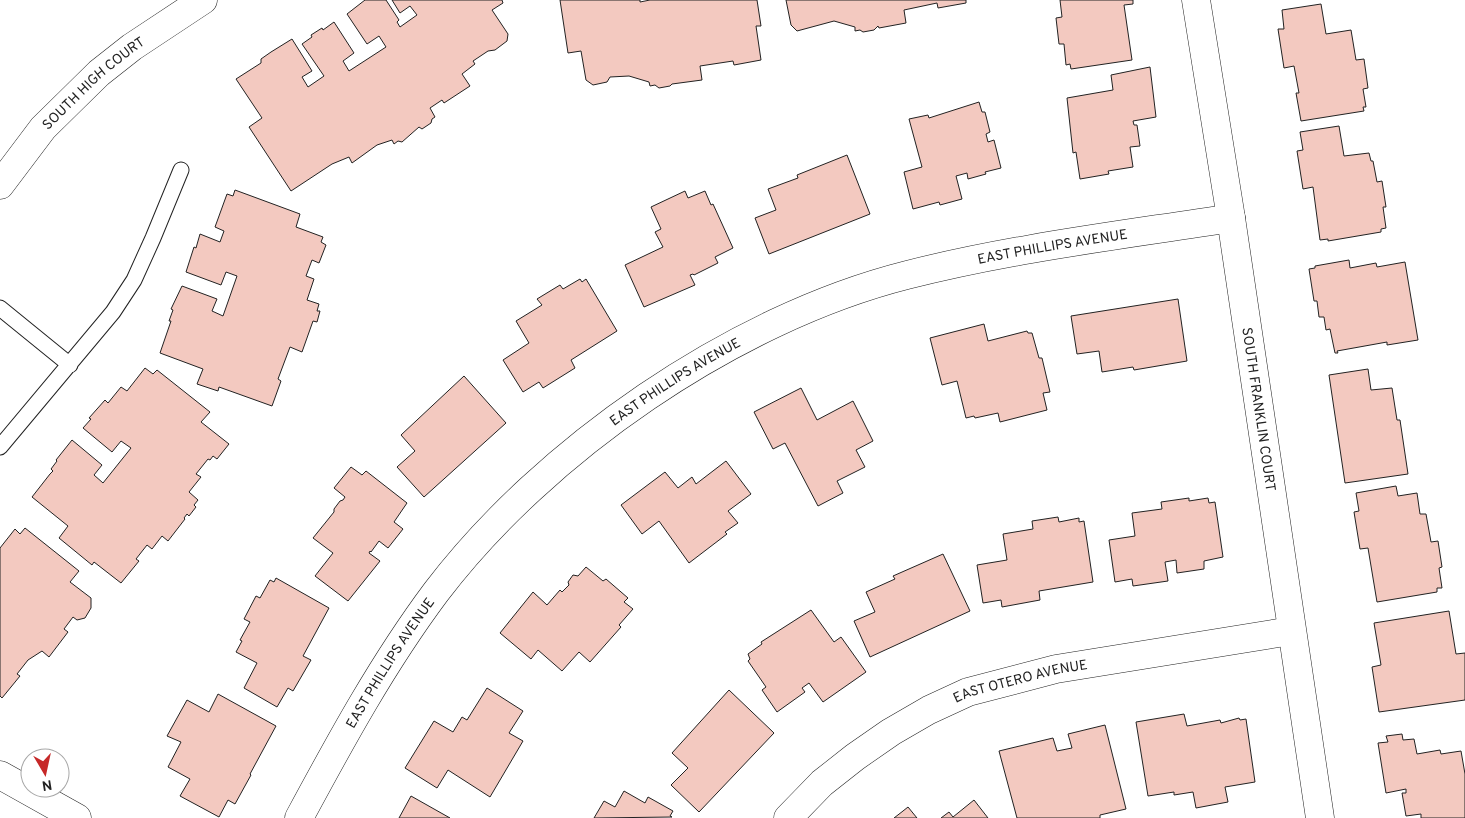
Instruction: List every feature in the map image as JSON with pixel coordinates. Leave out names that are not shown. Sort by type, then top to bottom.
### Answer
[{"type":"street","name":"SOUTH HIGH COURT","points":[[0,185],[43,128],[99,73],[132,47],[204,0]]},
{"type":"street","name":"SOUTH FRANKLIN COURT","points":[[1196,0],[1231,218],[1320,818]]},
{"type":"street","name":"EAST PHILLIPS AVENUE","points":[[299,818],[377,677],[406,633],[438,590],[472,549],[550,471],[593,436],[648,396],[704,360],[764,328],[857,290],[905,275],[1004,254],[1231,218]]},
{"type":"street","name":"EAST OTERO AVENUE","points":[[788,818],[822,784],[855,757],[891,732],[929,710],[968,692],[1056,669],[1291,631]]},
{"type":"street","points":[[0,775],[77,818]]},
{"type":"lane","points":[[0,447],[113,312],[134,280],[181,170]]},
{"type":"lane","points":[[0,308],[70,365]]},
{"type":"building","points":[[365,0],[386,0],[399,20],[397,22],[400,27],[417,15],[410,6],[400,13],[392,0],[502,0],[503,3],[492,10],[508,34],[507,41],[495,50],[488,51],[473,61],[475,64],[462,74],[470,86],[444,103],[442,100],[430,108],[435,117],[431,123],[422,129],[419,127],[402,142],[398,141],[394,144],[392,140],[377,145],[352,163],[349,157],[332,164],[291,191],[249,127],[262,118],[236,79],[261,63],[261,59],[292,39],[312,71],[302,77],[308,87],[324,76],[302,44],[312,37],[311,35],[322,28],[323,30],[334,22],[354,53],[343,61],[349,71],[386,47],[379,36],[367,44],[347,14]]},
{"type":"building","points":[[560,0],[640,0],[640,2],[650,0],[757,0],[761,26],[756,26],[761,60],[734,65],[733,61],[700,66],[702,80],[672,84],[659,88],[655,85],[650,86],[649,82],[629,76],[610,77],[607,82],[593,85],[586,80],[581,51],[568,53]]},
{"type":"building","points":[[786,0],[966,0],[966,3],[938,8],[937,3],[904,10],[906,23],[879,28],[878,26],[874,30],[863,32],[860,30],[855,31],[855,27],[834,21],[797,31],[791,25]]},
{"type":"building","points":[[1060,0],[1133,0],[1133,4],[1124,5],[1132,60],[1071,69],[1070,64],[1066,65],[1064,44],[1059,44],[1056,18],[1062,17]]},
{"type":"building","points":[[1321,4],[1326,34],[1351,30],[1356,60],[1364,59],[1368,88],[1363,89],[1366,107],[1363,107],[1364,111],[1301,121],[1296,93],[1299,93],[1294,66],[1284,68],[1278,29],[1284,29],[1282,10]]},
{"type":"building","points":[[1150,67],[1156,117],[1133,121],[1134,125],[1137,125],[1140,146],[1130,147],[1133,167],[1108,171],[1109,174],[1080,179],[1076,152],[1073,153],[1067,98],[1113,90],[1111,75]]},
{"type":"building","points":[[979,102],[982,112],[985,112],[990,132],[986,134],[988,142],[994,140],[1001,168],[968,179],[967,173],[956,176],[962,199],[940,205],[939,202],[913,209],[904,172],[922,167],[909,119],[928,115],[929,118]]},
{"type":"building","points":[[1339,126],[1344,156],[1369,153],[1371,161],[1373,161],[1377,182],[1382,181],[1386,207],[1383,207],[1386,228],[1381,229],[1381,232],[1328,241],[1328,239],[1320,240],[1313,187],[1303,189],[1297,151],[1303,150],[1300,132]]},
{"type":"building","points":[[847,155],[870,214],[769,254],[755,218],[776,210],[768,189],[798,178],[797,175]]},
{"type":"building","points":[[235,190],[300,214],[296,227],[323,237],[321,242],[326,245],[319,263],[312,260],[306,276],[314,279],[307,300],[319,304],[317,311],[320,311],[317,322],[313,321],[302,352],[290,347],[278,379],[281,381],[272,406],[219,387],[218,391],[197,384],[203,369],[160,353],[171,321],[169,321],[173,310],[171,309],[182,286],[217,299],[212,311],[223,316],[237,276],[226,272],[221,285],[186,272],[200,234],[220,242],[224,231],[215,227],[227,194],[233,196]]},
{"type":"building","points":[[685,191],[688,198],[705,191],[733,248],[715,257],[718,263],[694,275],[690,275],[695,285],[644,307],[625,265],[663,247],[655,232],[661,229],[651,207]]},
{"type":"building","points":[[1349,260],[1350,268],[1376,263],[1377,267],[1405,262],[1418,340],[1387,345],[1387,342],[1337,351],[1338,353],[1335,353],[1330,329],[1326,330],[1324,317],[1319,317],[1317,301],[1314,301],[1309,269],[1315,268],[1315,266]]},
{"type":"building","points":[[580,279],[582,282],[586,279],[617,331],[571,360],[575,368],[543,388],[539,382],[523,392],[503,360],[529,343],[516,321],[542,305],[537,299],[560,285],[563,289]]},
{"type":"building","points":[[1178,299],[1187,361],[1134,370],[1133,367],[1102,372],[1099,351],[1077,354],[1071,316]]},
{"type":"building","points":[[984,324],[988,341],[1027,331],[1032,333],[1039,358],[1042,358],[1050,392],[1043,393],[1047,410],[1000,422],[998,413],[966,418],[957,381],[942,385],[930,338]]},
{"type":"building","points":[[145,368],[153,374],[157,370],[210,412],[201,422],[229,444],[217,459],[213,456],[210,460],[208,459],[196,474],[201,477],[189,492],[198,500],[194,505],[196,507],[189,516],[187,514],[168,541],[162,536],[152,549],[147,545],[136,559],[139,561],[121,583],[94,562],[92,565],[59,538],[68,526],[32,497],[53,471],[51,469],[56,460],[72,440],[102,465],[94,475],[103,483],[131,448],[121,441],[112,452],[83,428],[105,400],[108,403],[121,387],[127,391]]},
{"type":"building","points":[[1368,369],[1371,390],[1392,388],[1397,420],[1400,420],[1408,474],[1345,483],[1329,375]]},
{"type":"building","points":[[464,376],[506,423],[424,497],[397,467],[415,451],[401,435]]},
{"type":"building","points":[[801,388],[817,420],[853,401],[873,441],[856,450],[865,467],[837,481],[843,493],[818,506],[785,443],[773,449],[754,412]]},
{"type":"building","points":[[726,461],[751,494],[728,511],[738,523],[725,532],[727,534],[689,563],[659,521],[642,534],[621,505],[665,472],[678,488],[692,477],[696,484]]},
{"type":"building","points":[[351,467],[362,475],[366,471],[407,503],[394,522],[403,529],[388,548],[379,541],[370,551],[369,553],[380,561],[348,601],[315,576],[333,553],[313,538],[345,497],[334,488]]},
{"type":"building","points":[[1396,486],[1398,496],[1417,493],[1420,514],[1426,514],[1431,542],[1438,541],[1442,567],[1439,568],[1442,588],[1437,588],[1437,592],[1377,602],[1368,548],[1360,549],[1354,512],[1359,511],[1356,493]]},
{"type":"building","points":[[1189,498],[1189,501],[1208,498],[1209,503],[1215,502],[1223,557],[1204,561],[1204,569],[1177,573],[1176,560],[1165,562],[1168,581],[1133,586],[1132,579],[1115,582],[1109,540],[1135,536],[1132,513],[1162,509],[1161,502]]},
{"type":"building","points":[[1058,517],[1059,522],[1079,518],[1079,522],[1084,521],[1093,582],[1039,591],[1040,600],[1002,607],[1001,600],[983,603],[977,565],[1007,560],[1003,534],[1033,529],[1032,521]]},
{"type":"building","points":[[25,528],[79,571],[70,582],[91,598],[91,608],[85,618],[77,620],[73,617],[64,629],[68,632],[49,657],[42,651],[28,660],[17,674],[20,676],[2,698],[0,696],[0,548],[15,529],[20,534]]},
{"type":"building","points":[[943,554],[970,611],[870,657],[854,621],[875,612],[866,592],[895,579],[893,576]]},
{"type":"building","points":[[586,567],[603,581],[606,579],[628,598],[624,602],[633,609],[619,625],[621,627],[590,662],[579,652],[562,671],[538,650],[531,659],[500,633],[533,592],[547,605],[560,590],[562,592],[569,585],[568,582],[573,575],[578,576]]},
{"type":"building","points":[[276,578],[329,608],[303,656],[311,660],[293,691],[288,688],[277,707],[244,688],[257,663],[236,652],[250,622],[244,619],[256,596],[260,598],[270,580],[274,582]]},
{"type":"building","points":[[811,610],[834,642],[841,637],[866,672],[823,702],[809,683],[802,688],[805,692],[777,712],[762,690],[766,687],[748,661],[750,659],[748,654],[762,644],[761,642]]},
{"type":"building","points":[[1449,611],[1456,654],[1465,653],[1465,700],[1379,712],[1372,667],[1381,665],[1374,623]]},
{"type":"building","points":[[487,688],[523,711],[509,733],[523,741],[490,797],[448,770],[437,788],[405,768],[434,721],[453,732],[462,717],[467,720]]},
{"type":"building","points":[[729,690],[774,733],[699,812],[671,785],[688,768],[672,753]]},
{"type":"building","points":[[218,694],[276,726],[235,804],[228,800],[219,817],[180,796],[190,779],[168,767],[181,742],[167,736],[187,700],[209,712]]},
{"type":"building","points":[[1184,714],[1187,726],[1220,720],[1221,723],[1239,718],[1240,720],[1246,719],[1255,782],[1225,787],[1228,802],[1196,808],[1193,792],[1174,795],[1174,792],[1148,796],[1136,722]]},
{"type":"building","points":[[1105,725],[1126,809],[1100,815],[1100,818],[1017,818],[999,751],[1053,738],[1057,751],[1072,748],[1068,734]]},
{"type":"building","points":[[1402,734],[1403,740],[1414,739],[1417,754],[1440,750],[1441,754],[1461,751],[1465,774],[1465,818],[1421,818],[1421,814],[1406,816],[1402,793],[1406,793],[1406,789],[1386,793],[1378,743],[1388,742],[1386,736]]},
{"type":"building","points":[[624,791],[645,803],[648,797],[673,811],[670,816],[672,817],[594,818],[604,801],[615,807]]},
{"type":"building","points":[[411,796],[450,818],[399,818]]},
{"type":"building","points":[[974,800],[988,818],[941,818],[949,812],[953,817]]},
{"type":"building","points":[[908,807],[917,818],[894,818],[903,811]]}]
